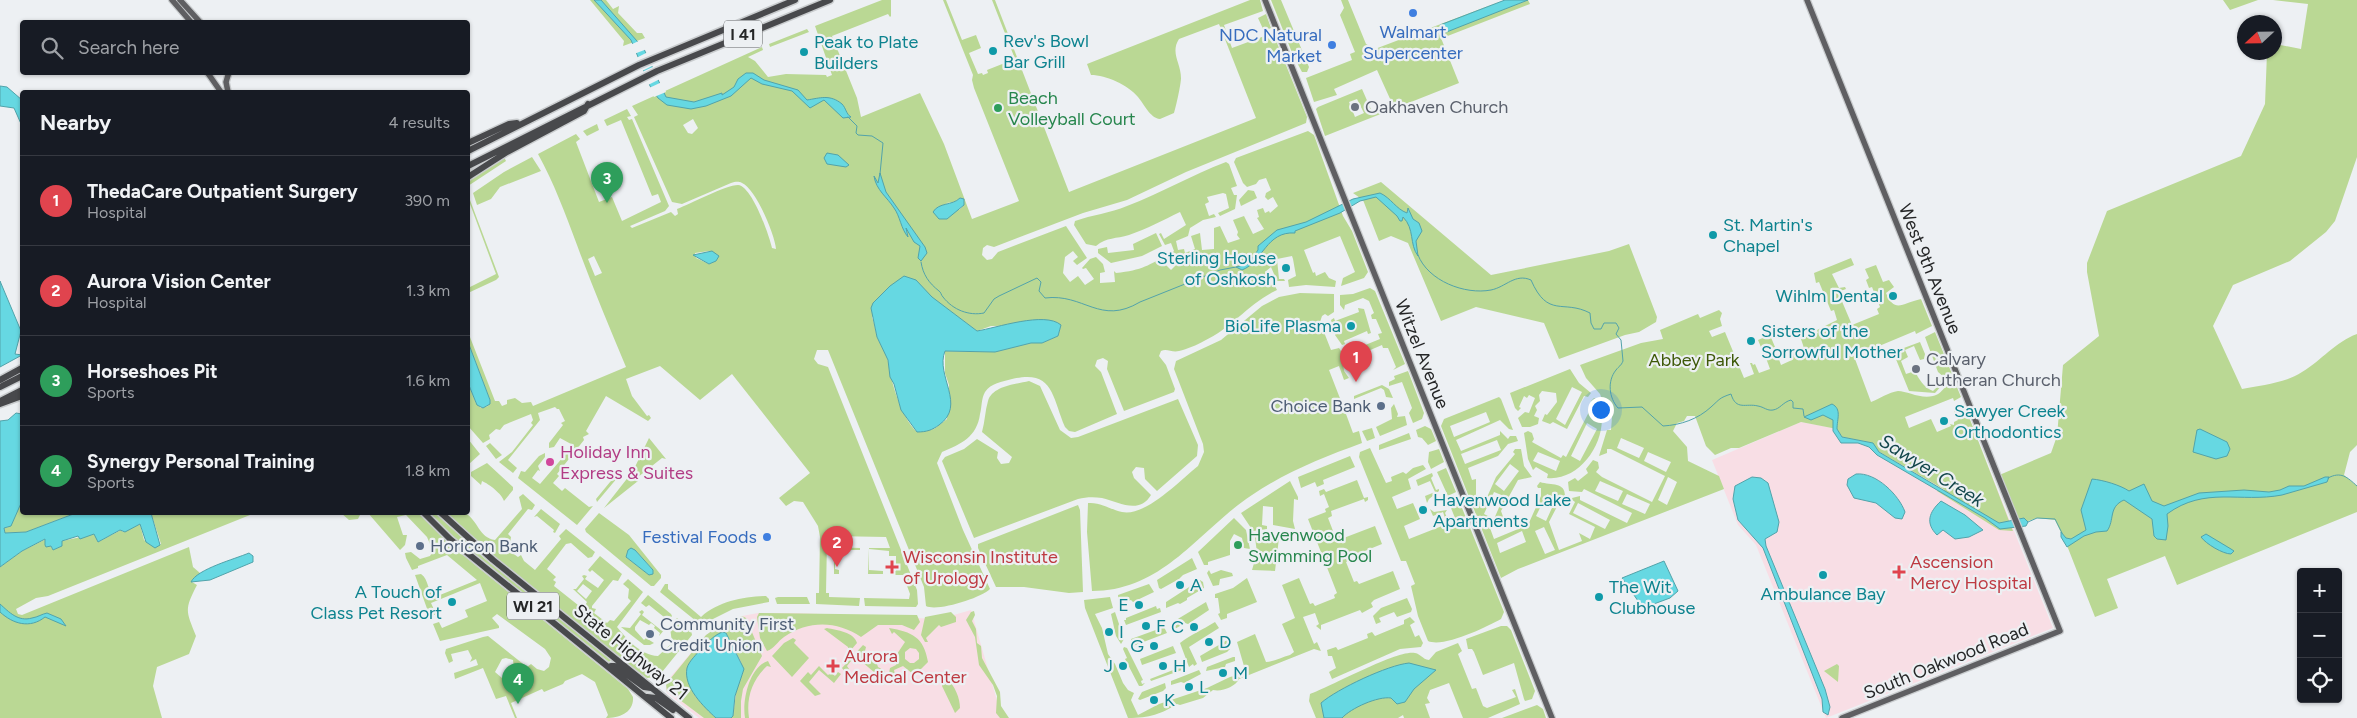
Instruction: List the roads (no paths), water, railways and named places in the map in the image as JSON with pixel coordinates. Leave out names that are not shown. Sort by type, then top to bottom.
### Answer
[{"type":"highway","name":"I 41","points":[[470,151],[521,123],[651,59],[795,0]]},
{"type":"highway","name":"I 41","points":[[470,165],[589,103],[657,71],[830,0]]},
{"type":"highway","points":[[470,177],[508,152],[584,111],[589,103]]},
{"type":"highway","points":[[470,142],[509,124],[521,123]]},
{"type":"highway","points":[[0,380],[20,369]]},
{"type":"highway","points":[[0,387],[20,377]]},
{"type":"highway","points":[[0,403],[20,391]]},
{"type":"highway","points":[[0,403],[20,397]]},
{"type":"highway","name":"State Highway 21","points":[[426,515],[450,539],[671,718]]},
{"type":"highway","name":"State Highway 21","points":[[443,515],[493,560],[688,718]]},
{"type":"highway","points":[[608,666],[614,666],[644,687],[653,688]]},
{"type":"highway","points":[[646,697],[656,698],[688,718]]},
{"type":"main road","points":[[172,0],[189,20]]},
{"type":"main road","points":[[180,0],[198,20]]},
{"type":"main road","name":"Witzel Avenue","points":[[1266,0],[1552,718]]},
{"type":"main road","name":"West 9th Avenue","points":[[1807,0],[2060,631]]},
{"type":"main road","points":[[210,75],[220,90]]},
{"type":"main road","points":[[214,80],[224,80],[228,75]]},
{"type":"main road","points":[[227,90],[226,86],[229,75]]},
{"type":"main road","name":"South Oakwood Road","points":[[1842,718],[2060,631]]},
{"type":"water","points":[[594,0],[601,0],[644,49],[666,97],[694,102],[722,93],[722,95],[734,87],[738,79],[746,73],[753,73],[764,80],[798,90],[807,100],[825,98],[838,101],[851,117],[843,118],[824,100],[810,108],[792,91],[762,84],[751,78],[731,96],[706,106],[691,109],[667,105],[658,98],[650,86],[631,40]]},
{"type":"water","points":[[1505,0],[1528,0],[1444,33],[1440,25]]},
{"type":"water","points":[[0,86],[7,87],[20,98],[20,122],[14,108],[0,106]]},
{"type":"water","points":[[827,153],[838,155],[849,165],[846,167],[827,164],[824,158]]},
{"type":"water","points":[[880,173],[886,192],[925,247],[927,253],[921,261],[918,258],[920,246],[914,242],[906,228],[908,237],[896,211],[875,181],[874,176],[878,183]]},
{"type":"water","points":[[1380,193],[1407,213],[1408,208],[1413,219],[1419,223],[1422,231],[1416,241],[1418,256],[1407,222],[1403,217],[1402,221],[1400,221],[1376,197],[1360,201],[1340,213],[1295,231],[1295,233],[1277,237],[1249,266],[1242,270],[1236,267],[1248,264],[1258,250],[1258,246],[1277,230],[1306,222],[1353,199]]},
{"type":"water","points":[[960,198],[964,199],[964,205],[947,219],[939,219],[933,212],[939,207]]},
{"type":"water","points":[[712,251],[719,256],[716,261],[709,264],[693,255]]},
{"type":"water","points":[[904,276],[916,280],[932,297],[977,331],[1032,320],[1044,320],[1054,321],[1061,325],[1058,336],[1042,343],[1031,343],[995,352],[945,351],[943,361],[951,399],[950,409],[947,417],[939,425],[924,432],[917,432],[901,410],[894,384],[890,377],[888,360],[877,337],[871,308],[873,303],[890,286]]},
{"type":"water","points":[[0,281],[20,329],[15,354],[20,356],[0,367]]},
{"type":"water","points":[[470,347],[490,400],[490,404],[483,408],[477,405],[470,388]]},
{"type":"water","points":[[1832,404],[1838,411],[1837,429],[1842,437],[1873,443],[1879,452],[1999,523],[2024,518],[2028,522],[2026,526],[2000,529],[1985,518],[1877,455],[1869,447],[1858,443],[1841,443],[1833,431],[1833,420],[1823,415],[1811,420],[1804,417]]},
{"type":"water","points":[[16,413],[20,414],[20,506],[11,526],[4,528],[5,533],[26,532],[71,515],[152,515],[160,545],[155,548],[146,542],[140,524],[125,532],[120,530],[98,542],[94,534],[80,539],[78,536],[62,541],[62,546],[53,550],[51,546],[46,547],[45,539],[22,551],[0,567],[0,421],[8,420]]},
{"type":"water","points":[[2200,429],[2227,442],[2230,449],[2227,456],[2216,459],[2193,452],[2197,430]]},
{"type":"water","points":[[1856,474],[1864,474],[1886,486],[1902,505],[1905,512],[1902,519],[1895,518],[1876,503],[1854,498],[1847,485],[1848,479]]},
{"type":"water","points":[[1752,477],[1761,478],[1768,483],[1779,522],[1777,532],[1765,539],[1766,546],[1825,689],[1830,707],[1828,715],[1823,712],[1822,699],[1763,548],[1738,520],[1733,499],[1735,486]]},
{"type":"water","points":[[2329,477],[2327,482],[2282,495],[2209,498],[2181,505],[2167,514],[2166,540],[2157,539],[2154,536],[2152,519],[2124,500],[2116,506],[2107,531],[2084,536],[2067,547],[2061,537],[2061,532],[2066,538],[2071,539],[2086,530],[2081,510],[2092,479],[2111,483],[2129,491],[2144,484],[2152,501],[2164,506],[2199,493],[2244,490],[2269,492],[2289,486],[2304,486]]},
{"type":"water","points":[[1941,501],[1965,515],[1983,530],[1969,537],[1955,539],[1943,530],[1937,535],[1933,531],[1930,518],[1931,513]]},
{"type":"water","points":[[2206,534],[2234,551],[2228,554],[2215,548],[2201,537]]},
{"type":"water","points":[[631,548],[653,570],[653,574],[649,575],[626,557],[628,550]]},
{"type":"water","points":[[249,553],[253,556],[253,562],[210,580],[191,582],[195,577],[208,569]]},
{"type":"water","points":[[1664,561],[1678,591],[1670,598],[1643,608],[1622,578]]},
{"type":"water","points":[[0,604],[10,613],[22,619],[34,618],[47,613],[61,619],[66,626],[45,617],[28,624],[10,620],[0,612]]},
{"type":"water","points":[[723,632],[726,633],[744,669],[735,696],[733,716],[731,718],[716,718],[700,702],[691,689],[687,675],[687,668],[693,658],[711,639]]},
{"type":"water","points":[[1409,663],[1436,670],[1414,689],[1405,702],[1397,704],[1391,698],[1379,699],[1358,707],[1342,718],[1324,718],[1321,703],[1329,697],[1376,673]]},
{"type":"waterway","name":"Sawyer Creek","points":[[848,117],[857,126],[856,133],[858,135],[872,136],[883,143],[880,174]]},
{"type":"waterway","name":"Sawyer Creek","points":[[1418,255],[1430,272],[1448,284],[1459,288],[1481,291],[1491,290],[1515,279],[1525,278],[1531,280],[1537,292],[1550,304],[1572,307],[1590,313],[1594,329],[1601,329],[1604,323],[1616,323],[1619,328],[1616,334],[1621,340],[1623,361],[1613,374],[1610,389],[1618,408],[1642,407],[1663,426],[1683,423],[1695,418],[1720,399],[1731,394],[1736,403],[1754,405],[1771,410],[1791,400],[1793,408],[1803,409],[1804,416]]},
{"type":"waterway","name":"Sawyer Creek","points":[[921,262],[927,278],[940,291],[947,302],[956,309],[973,314],[984,313],[994,299],[1037,278],[1041,282],[1039,291],[1045,298],[1071,300],[1103,310],[1114,311],[1126,309],[1220,270],[1236,267]]},
{"type":"waterway","name":"Sawyer Creek","points":[[2328,478],[2337,475],[2344,476],[2357,486]]},
{"type":"waterway","name":"Sawyer Creek","points":[[2028,522],[2037,518],[2055,519],[2062,533]]},
{"type":"place","name":"Walmart Supercenter","points":[[1413,13]]},
{"type":"place","name":"NDC Natural Market","points":[[1332,45]]},
{"type":"place","name":"Rev's Bowl Bar Grill","points":[[993,51]]},
{"type":"place","name":"Peak to Plate Builders","points":[[804,52]]},
{"type":"place","name":"Oakhaven Church","points":[[1355,107]]},
{"type":"place","name":"Beach Volleyball Court","points":[[998,108]]},
{"type":"place","name":"Horseshoes Pit","points":[[607,203]]},
{"type":"place","name":"St. Martin's Chapel","points":[[1713,235]]},
{"type":"place","name":"Sterling House of Oshkosh","points":[[1286,268]]},
{"type":"place","name":"Wihlm Dental","points":[[1893,296]]},
{"type":"place","name":"BioLife Plasma","points":[[1351,326]]},
{"type":"place","name":"Sisters of the Sorrowful Mother","points":[[1751,341]]},
{"type":"place","name":"Calvary Lutheran Church","points":[[1916,369]]},
{"type":"place","name":"ThedaCare Outpatient Surgery","points":[[1356,382]]},
{"type":"place","name":"Choice Bank","points":[[1381,406]]},
{"type":"place","name":"Sawyer Creek Orthodontics","points":[[1944,421]]},
{"type":"place","name":"Holiday Inn Express & Suites","points":[[550,462]]},
{"type":"place","name":"Havenwood Lake Apartments","points":[[1423,510]]},
{"type":"place","name":"Festival Foods","points":[[767,537]]},
{"type":"place","name":"Havenwood Swimming Pool","points":[[1238,545]]},
{"type":"place","name":"Horicon Bank","points":[[420,546]]},
{"type":"place","name":"Aurora Vision Center","points":[[837,567]]},
{"type":"place","name":"Wisconsin Institute of Urology","points":[[892,567]]},
{"type":"place","name":"Ascension Mercy Hospital","points":[[1899,572]]},
{"type":"place","name":"Ambulance Bay","points":[[1823,575]]},
{"type":"place","name":"A","points":[[1180,585]]},
{"type":"place","name":"The Wit Clubhouse","points":[[1599,597]]},
{"type":"place","name":"A Touch of Class Pet Resort","points":[[452,602]]},
{"type":"place","name":"E","points":[[1139,605]]},
{"type":"place","name":"F","points":[[1146,626]]},
{"type":"place","name":"C","points":[[1194,627]]},
{"type":"place","name":"I","points":[[1109,632]]},
{"type":"place","name":"Community First Credit Union","points":[[650,634]]},
{"type":"place","name":"D","points":[[1209,642]]},
{"type":"place","name":"G","points":[[1154,646]]},
{"type":"place","name":"Aurora Medical Center","points":[[833,666]]},
{"type":"place","name":"J","points":[[1123,666]]},
{"type":"place","name":"H","points":[[1163,666]]},
{"type":"place","name":"M","points":[[1223,673]]},
{"type":"place","name":"L","points":[[1189,687]]},
{"type":"place","name":"K","points":[[1154,700]]},
{"type":"place","name":"Synergy Personal Training","points":[[518,704]]},
{"type":"park label","name":"Abbey Park","points":[[1694,360]]}]
